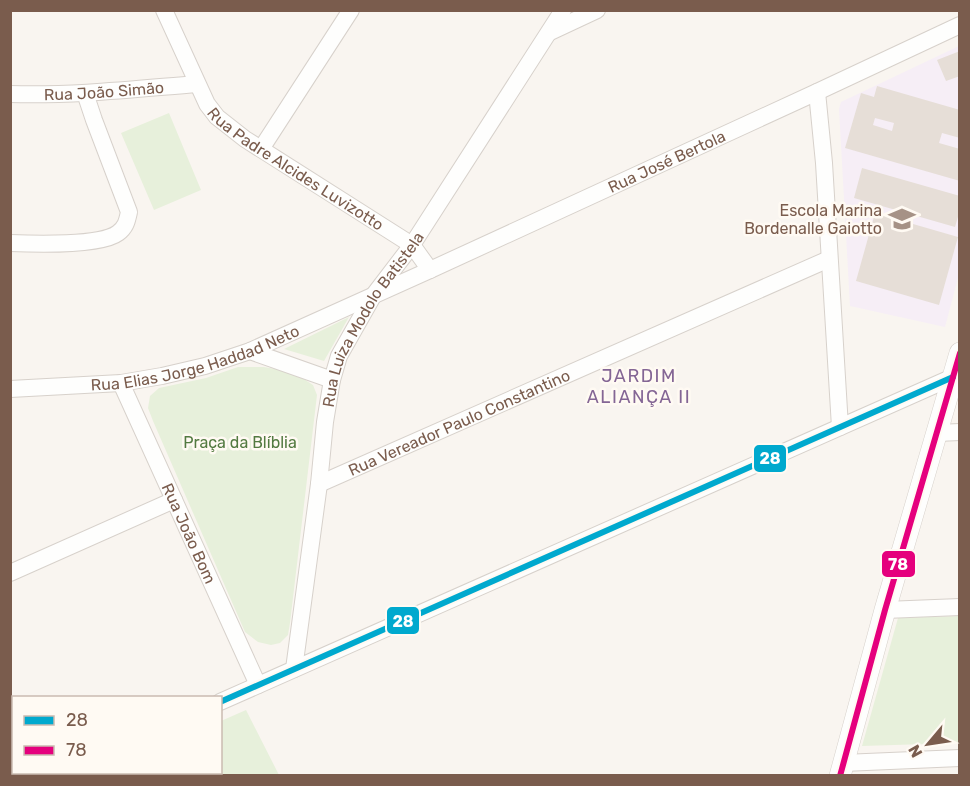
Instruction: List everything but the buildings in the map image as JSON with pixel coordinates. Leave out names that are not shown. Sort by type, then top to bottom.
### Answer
[{"type":"street","name":"Rua Padre Alcides Luvizotto","points":[[164,10],[207,105],[217,117],[245,139],[412,245],[430,270]]},
{"type":"street","points":[[261,149],[351,10]]},
{"type":"street","name":"Rua Luiza Modolo Batistela","points":[[294,669],[325,422],[332,380],[339,357],[373,296],[412,245],[563,10]]},
{"type":"street","points":[[549,32],[597,10]]},
{"type":"street","name":"Rua José Bertola","points":[[373,296],[960,25]]},
{"type":"street","name":"Rua João Simão","points":[[10,94],[85,93],[198,84]]},
{"type":"street","points":[[817,92],[824,163],[840,427]]},
{"type":"street","points":[[10,243],[51,244],[99,240],[116,235],[125,226],[129,212],[85,93]]},
{"type":"street","name":"Rua Vereador Paulo Constantino","points":[[319,484],[829,259]]},
{"type":"street","name":"Rua Elias Jorge Haddad Neto","points":[[13,391],[121,382],[205,366],[250,351],[373,296]]},
{"type":"street","points":[[250,351],[332,380]]},
{"type":"street","points":[[960,353],[885,610],[842,769],[960,758]]},
{"type":"street","points":[[222,701],[953,377]]},
{"type":"street","name":"Rua João Bom","points":[[121,382],[258,685]]},
{"type":"street","points":[[937,433],[960,432]]},
{"type":"street","points":[[10,573],[174,500]]},
{"type":"street","points":[[885,610],[960,607]]},
{"type":"shaded area","name":"Escola Marina Bordenalle Gaiotto","points":[[959,46],[959,274],[945,327],[850,306],[839,109],[841,102]]},
{"type":"green space","points":[[169,113],[201,190],[154,210],[121,133]]},
{"type":"green space","points":[[349,317],[324,361],[284,349]]},
{"type":"green space","name":"Praça da Blíblia","points":[[238,367],[264,367],[293,372],[313,385],[317,395],[288,635],[280,643],[271,645],[258,642],[245,632],[148,408],[150,396],[159,388],[206,378]]},
{"type":"green space","points":[[959,616],[959,743],[862,746],[898,618]]},
{"type":"green space","points":[[246,710],[279,775],[97,775],[222,774],[222,721]]},
{"type":"transit line","name":"78","points":[[840,776],[885,610],[960,353]]},
{"type":"transit line","name":"28","points":[[222,701],[953,377]]},
{"type":"place","name":"Escola Marina Bordenalle Gaiotto","points":[[902,219]]},
{"type":"district","name":"JARDIM ALIANÇA II","points":[[639,386]]}]
